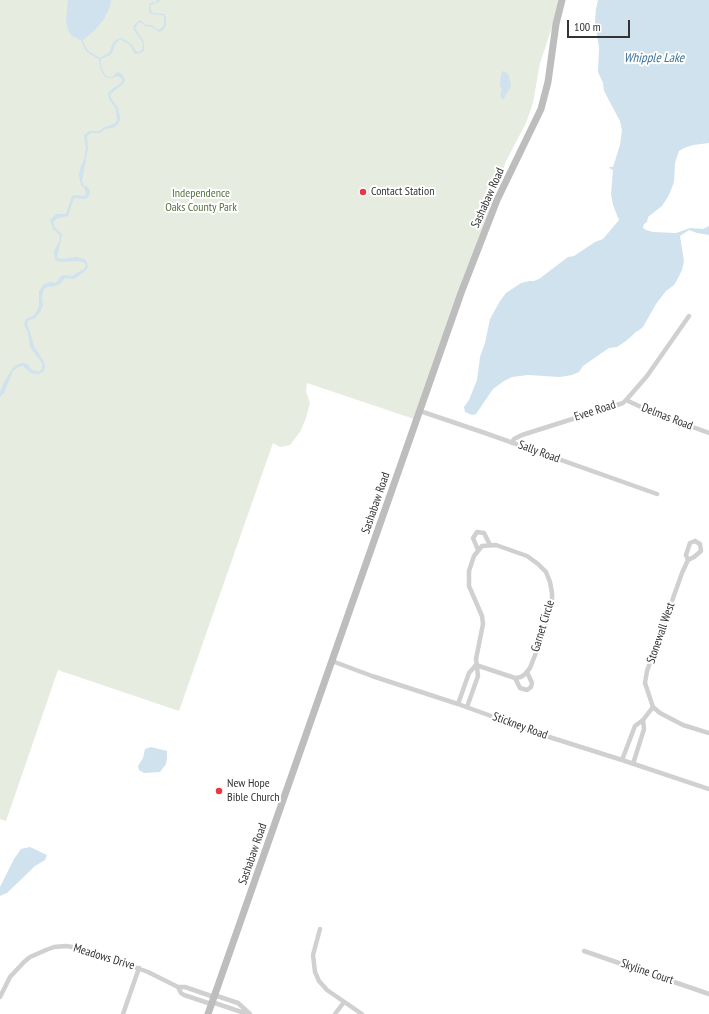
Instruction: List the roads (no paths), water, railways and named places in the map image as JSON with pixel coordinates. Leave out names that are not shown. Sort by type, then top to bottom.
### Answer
[{"type":"main road","name":"Sashabaw Road","points":[[208,1014],[458,300],[497,200],[541,108],[548,82],[556,24],[562,0]]},
{"type":"street","name":"Evee Road","points":[[512,443],[514,439],[522,435],[623,403],[646,376],[689,316]]},
{"type":"street","name":"Delmas Road","points":[[626,400],[656,414],[709,433]]},
{"type":"street","name":"Sally Road","points":[[420,411],[658,494]]},
{"type":"street","points":[[467,707],[478,676],[476,660],[483,624],[482,616],[469,586],[469,577],[472,561],[478,550],[482,546],[490,545],[484,533],[476,532],[473,538],[478,550]]},
{"type":"street","name":"Garnet Circle","points":[[476,665],[515,678],[520,688],[527,690],[531,687],[532,683],[527,672],[549,613],[552,593],[546,572],[533,560],[516,552],[490,545]]},
{"type":"street","name":"Stonewall West","points":[[653,707],[646,683],[647,671],[688,560]]},
{"type":"street","name":"Stickney Road","points":[[332,661],[372,676],[467,707],[546,736],[709,789]]},
{"type":"street","points":[[458,704],[469,673],[476,665]]},
{"type":"street","points":[[515,678],[521,677],[527,672]]},
{"type":"street","points":[[622,760],[635,726],[643,720],[653,707],[660,713],[683,725],[709,734]]},
{"type":"street","points":[[633,764],[644,729],[643,720]]},
{"type":"street","points":[[629,742],[638,745]]},
{"type":"street","points":[[320,929],[313,950],[313,963],[319,981],[327,990],[362,1014]]},
{"type":"street","name":"Meadows Drive","points":[[0,996],[10,977],[30,957],[54,947],[66,946],[78,948],[139,968],[178,987],[186,987],[213,999]]},
{"type":"street","name":"Skyline Court","points":[[584,951],[709,994]]},
{"type":"street","points":[[123,1014],[139,968]]},
{"type":"street","name":"Meadows Drive","points":[[178,987],[184,995],[213,999]]},
{"type":"street","points":[[213,999],[247,1014]]},
{"type":"street","points":[[213,999],[238,1003],[250,1014]]},
{"type":"street","points":[[335,1014],[344,1002]]},
{"type":"water","points":[[68,0],[111,0],[110,7],[104,19],[95,30],[82,41],[71,35],[68,30],[66,21]]},
{"type":"water","points":[[157,0],[160,0],[159,2],[150,5],[151,11],[153,13],[164,14],[166,18],[166,25],[163,30],[159,32],[152,27],[145,26],[141,22],[138,23],[135,28],[144,42],[144,51],[138,54],[134,53],[130,45],[120,39],[115,44],[110,55],[101,59],[102,69],[106,76],[112,77],[118,72],[122,74],[125,80],[123,84],[110,94],[118,108],[120,117],[119,122],[115,127],[105,129],[100,133],[91,133],[87,136],[88,148],[82,181],[84,186],[88,187],[90,191],[89,196],[86,199],[74,198],[68,216],[58,218],[53,222],[55,228],[62,234],[57,258],[77,257],[86,260],[88,267],[74,279],[65,278],[60,284],[44,289],[42,297],[43,305],[40,312],[35,318],[28,321],[27,324],[34,346],[44,362],[45,368],[43,372],[39,374],[31,373],[23,366],[18,367],[13,371],[4,393],[0,397],[3,384],[14,366],[22,363],[27,364],[32,370],[39,372],[41,370],[42,363],[30,347],[28,333],[24,324],[26,319],[33,316],[37,311],[39,306],[39,291],[43,285],[50,282],[56,283],[61,276],[64,275],[72,276],[84,269],[86,266],[85,263],[79,261],[61,262],[55,260],[54,251],[59,242],[60,235],[53,229],[50,220],[56,214],[66,214],[72,196],[84,196],[86,194],[85,189],[81,185],[79,175],[86,148],[84,135],[90,131],[99,131],[117,121],[116,109],[109,99],[108,93],[123,80],[118,76],[112,78],[105,77],[101,70],[99,59],[109,53],[113,43],[120,38],[131,44],[136,51],[138,52],[142,50],[143,43],[133,26],[140,20],[146,25],[152,25],[158,30],[162,28],[164,25],[164,17],[162,15],[151,14],[149,11],[150,3],[156,2]]},
{"type":"water","name":"Whipple Lake","points":[[598,0],[709,0],[709,143],[693,145],[679,151],[675,163],[674,182],[669,195],[662,206],[648,217],[643,228],[653,232],[676,233],[690,228],[703,229],[709,226],[709,235],[689,230],[680,236],[684,261],[682,270],[677,280],[656,304],[643,327],[626,341],[617,347],[609,348],[583,366],[579,372],[572,375],[560,377],[528,375],[512,377],[493,389],[476,414],[472,415],[465,412],[464,407],[469,400],[477,380],[480,357],[485,343],[490,319],[506,293],[521,283],[539,279],[568,257],[574,256],[595,242],[603,239],[619,220],[613,205],[611,194],[613,170],[609,168],[613,167],[620,145],[622,130],[620,121],[604,91],[603,83],[598,72],[599,48],[595,21]]},
{"type":"water","points":[[503,71],[509,76],[511,86],[503,100],[500,95],[502,90],[500,85]]},
{"type":"water","points":[[151,747],[167,751],[166,764],[160,772],[144,773],[139,770],[138,766],[143,758],[145,749]]},
{"type":"water","points":[[30,847],[47,855],[45,860],[35,866],[7,893],[0,896],[0,887],[14,859],[21,849]]},
{"type":"waterway","points":[[82,41],[87,51],[100,59]]},
{"type":"place","name":"Contact Station","points":[[363,192]]},
{"type":"place","name":"New Hope Bible Church","points":[[219,791]]},
{"type":"park label","name":"Independence Oaks County Park","points":[[201,201]]}]
